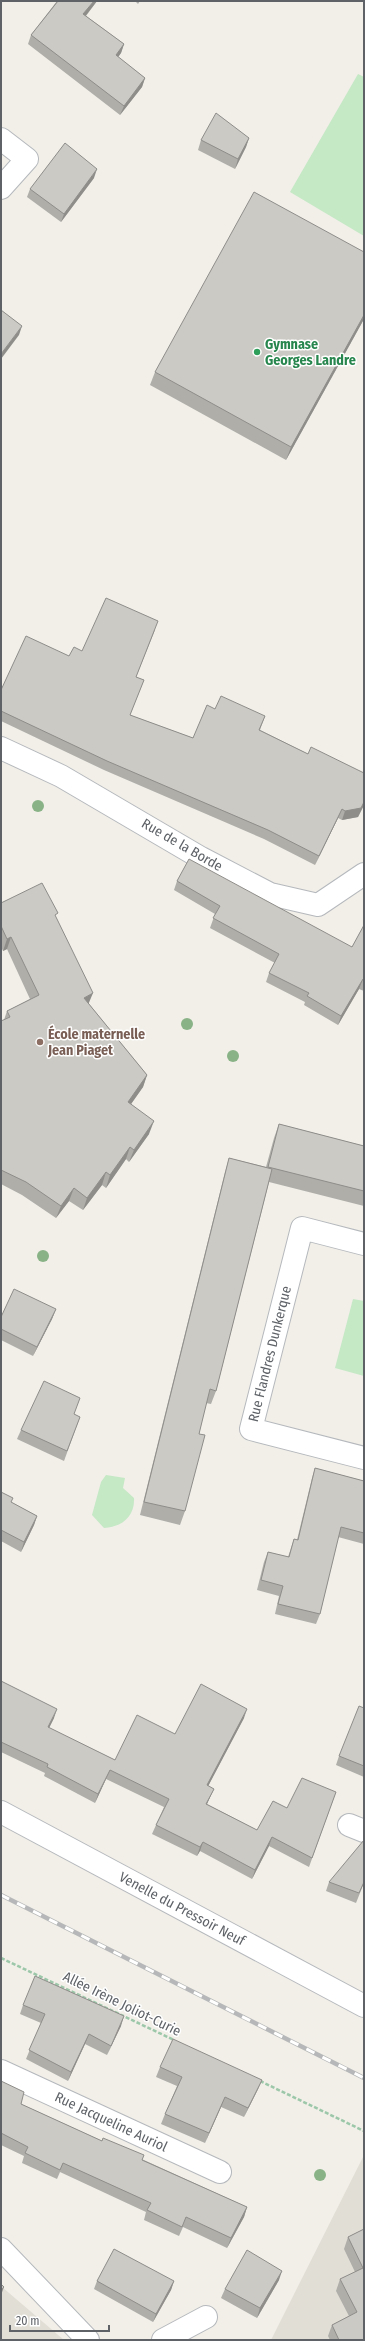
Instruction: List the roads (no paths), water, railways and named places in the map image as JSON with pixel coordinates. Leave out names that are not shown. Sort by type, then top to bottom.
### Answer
[{"type":"street","points":[[1,139],[27,159],[1,188]]},
{"type":"street","name":"Rue de la Borde","points":[[1,748],[61,776],[201,858],[270,894],[318,905],[364,874]]},
{"type":"street","name":"Rue Flandres Dunkerque","points":[[364,1244],[302,1228],[251,1429],[364,1458]]},
{"type":"street","name":"Venelle du Pressoir Neuf","points":[[1,1812],[364,2006]]},
{"type":"street","name":"Rue Jacqueline Auriol","points":[[1,2071],[220,2172]]},
{"type":"street","points":[[1,2249],[88,2340]]},
{"type":"street","points":[[162,2340],[206,2317]]},
{"type":"railway","points":[[1,1895],[364,2078]]},
{"type":"place","name":"Gymnase Georges Landre","points":[[257,352]]},
{"type":"place","name":"École maternelle Jean Piaget","points":[[40,1042]]}]
